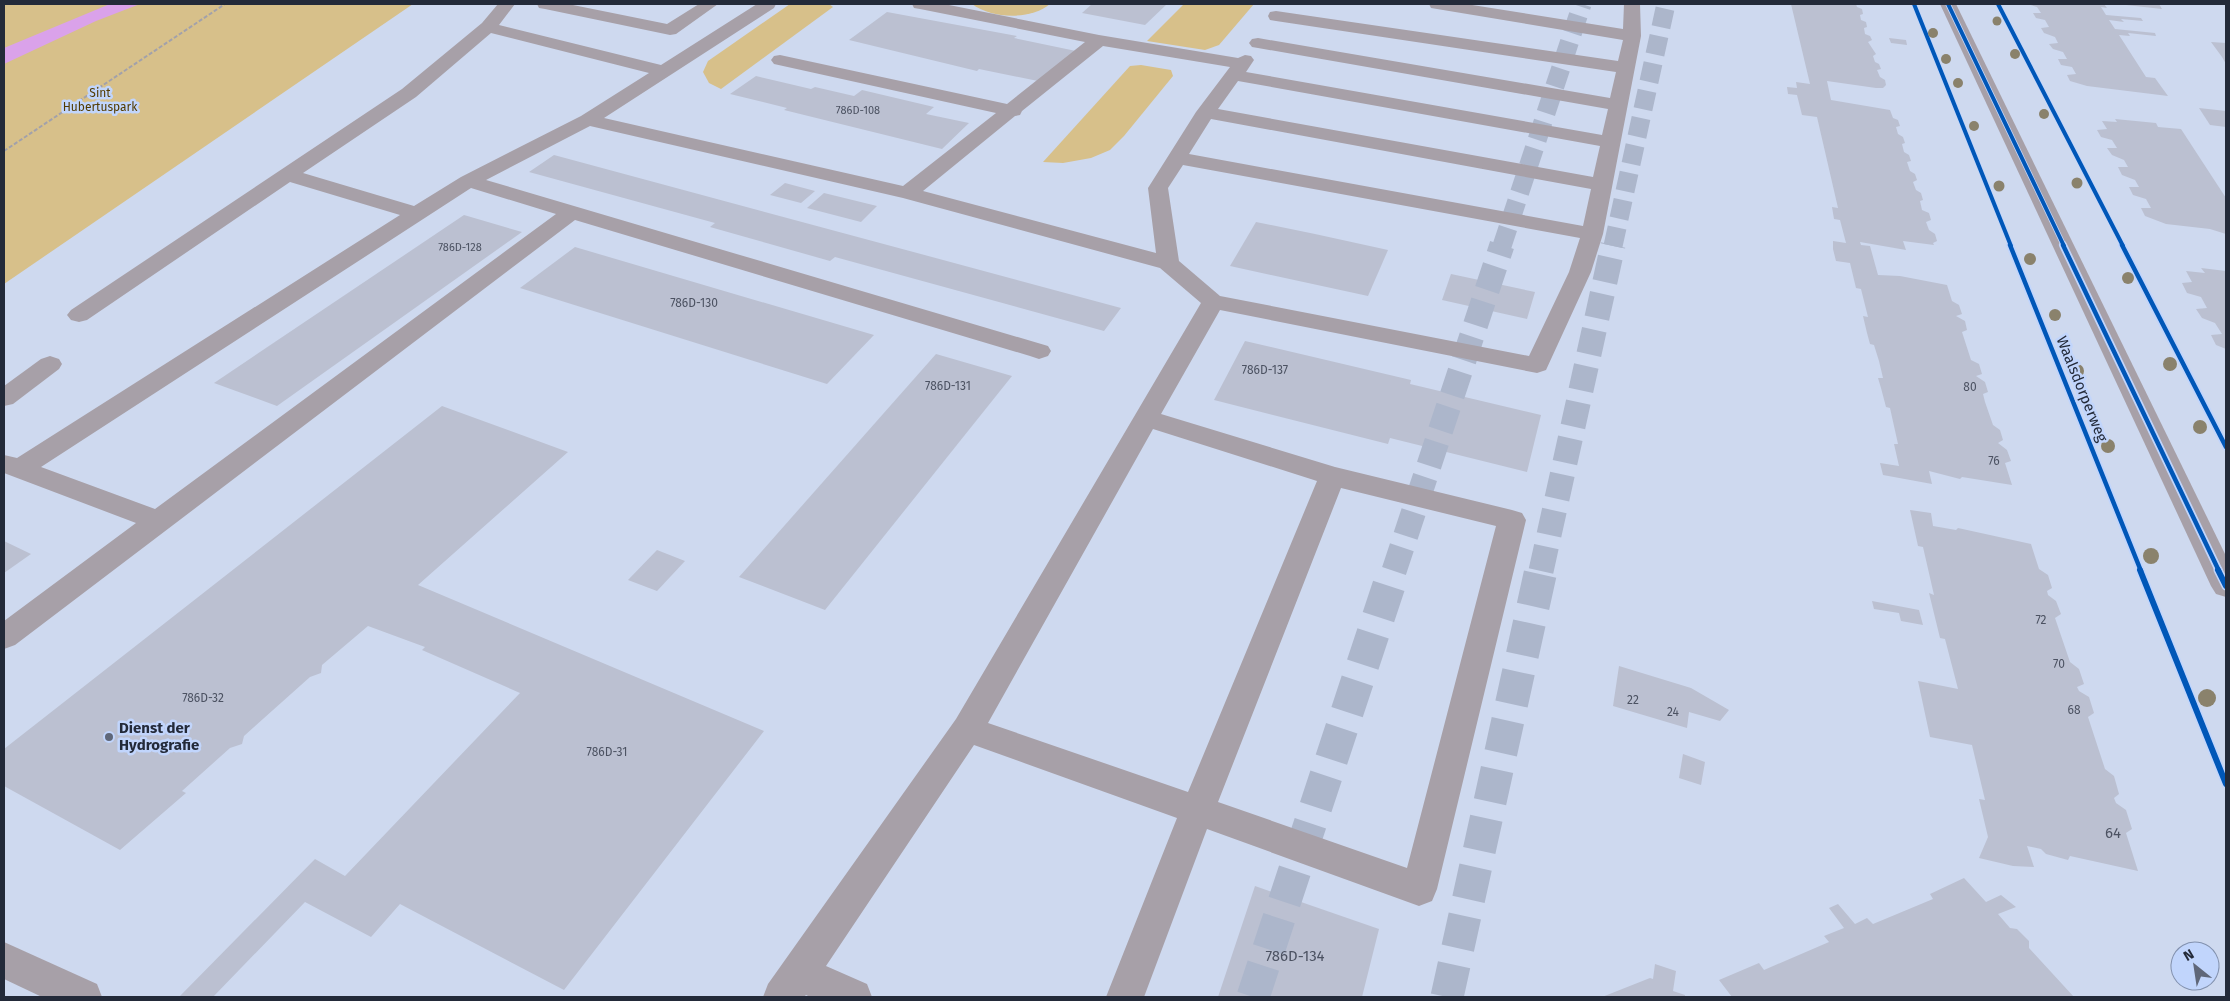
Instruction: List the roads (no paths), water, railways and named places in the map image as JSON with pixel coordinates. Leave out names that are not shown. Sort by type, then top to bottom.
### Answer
[{"type":"street","points":[[79,315],[409,93],[488,27],[507,4]]},
{"type":"street","points":[[545,4],[670,30],[710,4]]},
{"type":"street","points":[[11,466],[418,214],[468,181],[588,120],[768,4]]},
{"type":"street","points":[[920,4],[1611,142]]},
{"type":"street","points":[[1437,4],[1632,36]]},
{"type":"street","points":[[588,120],[907,193],[1168,263],[1213,302],[1537,365],[1580,272],[1592,234],[1632,36],[1632,4]]},
{"type":"street","points":[[1948,4],[2226,586]]},
{"type":"street","points":[[1168,263],[1158,188],[1206,112],[1258,43],[1279,10],[1626,68]]},
{"type":"street","points":[[488,27],[662,72]]},
{"type":"street","points":[[907,193],[1013,111],[1099,40]]},
{"type":"street","points":[[1258,43],[1619,105]]},
{"type":"street","points":[[780,60],[1013,111]]},
{"type":"street","points":[[1206,112],[1602,185]]},
{"type":"street","points":[[1177,158],[1592,234]]},
{"type":"street","points":[[287,175],[418,214]]},
{"type":"street","points":[[468,181],[1039,351]]},
{"type":"street","points":[[4,637],[572,212]]},
{"type":"street","points":[[853,997],[791,985],[967,729],[1213,302]]},
{"type":"street","points":[[4,398],[50,364]]},
{"type":"street","points":[[967,729],[1419,889],[1512,520],[1332,476],[1145,418]]},
{"type":"street","points":[[11,466],[159,521]]},
{"type":"street","points":[[1126,997],[1197,811],[1332,476]]},
{"type":"street","points":[[4,960],[83,997]]},
{"type":"tunnel","points":[[1502,246],[1582,4]]},
{"type":"tunnel","points":[[1613,246],[1666,4]]},
{"type":"tunnel","points":[[1394,571],[1502,245]]},
{"type":"tunnel","points":[[1541,571],[1613,245]]},
{"type":"tunnel","points":[[1253,997],[1394,570]]},
{"type":"tunnel","points":[[1447,997],[1541,570]]},
{"type":"place","name":"Dienst der Hydrografie","points":[[109,737]]},
{"type":"park label","name":"Sint Hubertuspark","points":[[100,100]]}]
